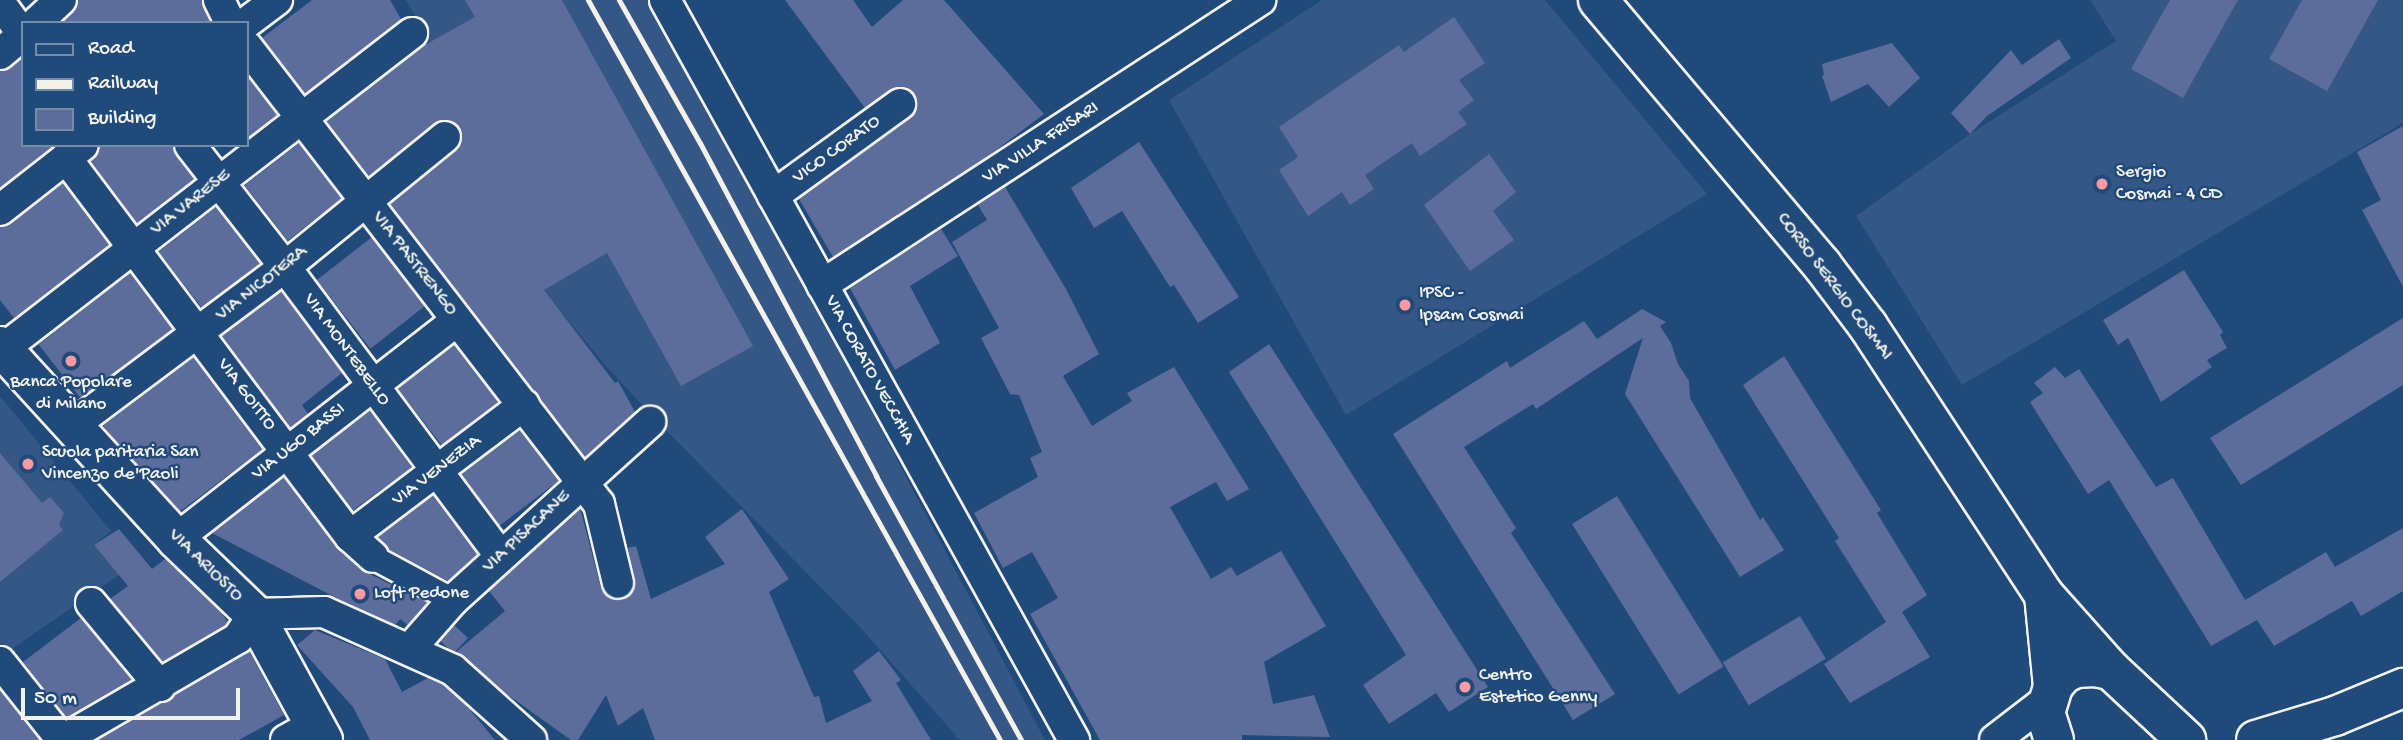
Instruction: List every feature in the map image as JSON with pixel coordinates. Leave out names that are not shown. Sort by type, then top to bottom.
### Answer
[{"type":"main road","name":"CORSO SERGIO COSMAI","points":[[1598,0],[1822,265],[1868,326],[2044,595],[2111,670],[2186,740]]},
{"type":"main road","name":"VIA ARIOSTO","points":[[2,348],[75,424],[176,539],[254,614]]},
{"type":"main road","name":"CORSO SERGIO COSMAI","points":[[2044,595],[2050,693],[2045,713],[2054,740]]},
{"type":"main road","points":[[254,614],[308,735]]},
{"type":"main road","points":[[2050,693],[2063,674],[2076,668],[2111,670]]},
{"type":"main road","points":[[2256,740],[2324,728],[2403,688]]},
{"type":"street","points":[[38,21],[61,0]]},
{"type":"street","points":[[219,0],[229,21]]},
{"type":"street","points":[[248,22],[277,0]]},
{"type":"street","name":"VIA CORATO VECCHIA","points":[[664,0],[1074,740]]},
{"type":"street","name":"VIA VILLA FRISARI","points":[[822,285],[1259,0]]},
{"type":"street","points":[[0,3],[21,32]]},
{"type":"street","name":"VIA VARESE","points":[[2,348],[412,33]]},
{"type":"street","points":[[0,54],[21,37]]},
{"type":"street","name":"VIA PASTRENGO","points":[[248,48],[599,504],[618,583]]},
{"type":"street","name":"VICO CORATO","points":[[773,196],[900,104]]},
{"type":"street","name":"VIA NICOTERA","points":[[75,424],[285,267],[444,137]]},
{"type":"street","name":"VIA MONTEBELLO","points":[[192,147],[285,267],[500,555]]},
{"type":"street","points":[[0,210],[75,152]]},
{"type":"street","name":"VIA GOITTO","points":[[75,152],[135,247],[350,536],[373,557],[453,600]]},
{"type":"street","name":"VIA UGO BASSI","points":[[176,539],[457,320]]},
{"type":"street","name":"VIA VENEZIA","points":[[350,536],[524,405]]},
{"type":"street","name":"VIA PISACANE","points":[[410,649],[453,600],[500,555],[650,422]]},
{"type":"street","points":[[91,603],[160,686]]},
{"type":"street","name":"VIA ARIOSTO","points":[[254,614],[324,612],[410,649],[453,670],[531,740]]},
{"type":"street","points":[[0,662],[62,740],[160,686],[239,638],[254,614]]},
{"type":"street","points":[[1995,740],[2050,693]]},
{"type":"shaded area","points":[[406,0],[650,0],[723,130],[1045,740],[960,740],[858,625],[661,425],[606,366],[544,291],[541,292],[408,54],[430,42]]},
{"type":"shaded area","name":"IPSC - Ipsam Cosmai","points":[[1322,0],[1545,0],[1707,194],[1346,415],[1169,100]]},
{"type":"shaded area","name":"Sergio Cosmai - 4 CD","points":[[2090,0],[2403,0],[2403,123],[1962,385],[1856,216],[1970,134],[2116,41]]},
{"type":"shaded area","name":"Scuola paritaria San Vincenzo de'Paoli","points":[[0,396],[111,531],[94,545],[119,575],[6,653],[0,645]]},
{"type":"building","points":[[78,0],[202,0],[209,21],[64,21],[73,12]]},
{"type":"building","points":[[312,0],[390,0],[401,19],[305,94],[262,38]]},
{"type":"building","points":[[465,0],[562,0],[753,346],[681,386],[607,253],[544,290],[615,383],[618,381],[635,412],[585,457],[390,204],[457,150],[462,143],[459,127],[451,120],[435,123],[369,176],[326,121],[423,46],[475,17]]},
{"type":"building","points":[[785,0],[853,0],[872,27],[903,0],[944,0],[1044,114],[987,157],[833,257],[799,199],[910,118],[916,110],[917,102],[908,88],[898,87],[865,108]]},
{"type":"building","points":[[2170,0],[2238,0],[2183,98],[2131,69]]},
{"type":"building","points":[[2302,0],[2378,0],[2327,91],[2269,59]]},
{"type":"building","points":[[1454,17],[1485,63],[1459,80],[1474,100],[1458,112],[1467,124],[1420,156],[1412,143],[1365,175],[1374,189],[1350,205],[1342,192],[1308,216],[1279,170],[1298,157],[1279,127],[1399,45],[1404,52]]},
{"type":"building","points":[[2059,39],[2071,58],[1987,116],[1970,134],[1951,113],[2011,50],[2022,65]]},
{"type":"building","points":[[1892,43],[1920,78],[1889,107],[1868,84],[1831,102],[1822,76],[1822,64]]},
{"type":"building","points":[[21,60],[21,147],[51,147],[0,188],[0,71]]},
{"type":"building","points":[[248,76],[277,115],[248,138]]},
{"type":"building","points":[[2403,126],[2403,287],[2362,210],[2381,200],[2357,152]]},
{"type":"building","points":[[1139,142],[1239,297],[1198,323],[1174,285],[1170,287],[1122,211],[1094,228],[1071,188]]},
{"type":"building","points":[[299,143],[342,198],[288,241],[245,185]]},
{"type":"building","points":[[100,147],[174,147],[176,156],[194,179],[137,223],[90,161],[99,152]]},
{"type":"building","points":[[1489,154],[1516,192],[1493,211],[1514,240],[1470,271],[1424,205]]},
{"type":"building","points":[[63,183],[109,245],[14,318],[0,300],[0,227],[11,224]]},
{"type":"building","points":[[1005,187],[1066,289],[1099,354],[1063,376],[1092,426],[1132,401],[1127,393],[1174,367],[1249,489],[1227,501],[1216,482],[1170,507],[1211,579],[1231,567],[1237,576],[1281,551],[1326,626],[1264,662],[1273,704],[1314,695],[1330,737],[1242,735],[1242,740],[1100,740],[1030,614],[1058,598],[1032,552],[1003,568],[974,513],[1038,477],[1030,458],[1042,452],[1019,395],[1010,394],[981,338],[999,328],[952,242],[987,220],[978,205]]},
{"type":"building","points":[[216,207],[260,264],[203,309],[158,252]]},
{"type":"building","points":[[941,229],[958,256],[910,286],[940,343],[895,370],[850,288]]},
{"type":"building","points":[[372,237],[426,306],[370,349],[317,280]]},
{"type":"building","points":[[2184,270],[2223,332],[2220,335],[2227,348],[2207,360],[2212,367],[2161,402],[2128,338],[2118,345],[2103,320]]},
{"type":"building","points":[[130,273],[174,329],[82,400],[39,344]]},
{"type":"building","points":[[281,291],[342,373],[302,405],[308,414],[290,428],[222,336]]},
{"type":"building","points":[[1642,309],[1666,322],[1660,326],[1689,381],[1690,398],[1760,520],[1763,517],[1784,550],[1740,577],[1625,394],[1643,338],[1536,409],[1533,404],[1464,447],[1516,528],[1511,533],[1615,694],[1573,720],[1393,434],[1507,361],[1510,368],[1584,321],[1597,339]]},
{"type":"building","points":[[2403,318],[2403,385],[2241,485],[2210,438]]},
{"type":"building","points":[[454,344],[499,402],[442,446],[397,388]]},
{"type":"building","points":[[1269,344],[1488,687],[1449,712],[1436,693],[1389,724],[1363,685],[1406,655],[1229,372]]},
{"type":"building","points":[[1784,356],[1881,510],[1877,513],[1927,595],[1902,612],[1930,657],[1850,703],[1824,664],[1886,622],[1835,541],[1839,538],[1743,385]]},
{"type":"building","points":[[194,357],[263,449],[172,517],[103,426]]},
{"type":"building","points":[[2055,367],[2065,378],[2079,369],[2156,487],[2173,478],[2245,600],[2326,552],[2335,567],[2403,528],[2403,591],[2361,616],[2352,601],[2274,646],[2257,620],[2211,646],[2109,480],[2088,494],[2030,402],[2043,393],[2034,383]]},
{"type":"building","points":[[370,410],[412,467],[351,512],[309,454]]},
{"type":"building","points":[[520,430],[559,481],[499,526],[461,475]]},
{"type":"building","points":[[0,453],[42,503],[50,497],[64,513],[59,525],[63,530],[0,582]]},
{"type":"building","points":[[284,477],[336,547],[361,570],[428,602],[408,625],[400,619],[395,625],[346,603],[212,533]]},
{"type":"building","points":[[433,495],[478,554],[448,581],[388,549],[377,537]]},
{"type":"building","points":[[1617,496],[1724,666],[1679,695],[1572,524]]},
{"type":"building","points":[[580,508],[601,588],[606,595],[621,600],[630,595],[635,587],[628,548],[636,546],[651,599],[725,564],[705,537],[742,509],[789,579],[769,592],[814,697],[819,696],[826,723],[872,701],[853,671],[879,651],[901,680],[896,683],[931,740],[655,740],[643,708],[618,726],[606,695],[578,740],[571,740],[508,695],[456,652],[505,611],[489,591]]},
{"type":"building","points":[[119,529],[152,569],[165,559],[219,610],[228,622],[226,625],[163,662],[110,599],[128,586],[94,545]]},
{"type":"building","points":[[1800,616],[1826,659],[1749,705],[1723,662]]},
{"type":"building","points":[[81,618],[132,680],[67,718],[23,662]]},
{"type":"building","points":[[454,625],[468,638],[454,653],[440,640]]},
{"type":"building","points":[[315,630],[385,659],[402,692],[428,678],[443,685],[466,705],[495,740],[370,740],[353,707],[297,645]]},
{"type":"building","points":[[249,651],[284,715],[239,740],[98,740]]},
{"type":"building","points":[[0,690],[40,740],[0,740]]},
{"type":"railway","points":[[588,0],[1000,740]]},
{"type":"railway","points":[[619,0],[700,143],[876,476],[1021,740]]},
{"type":"place","name":"Sergio Cosmai - 4 CD","points":[[2102,184]]},
{"type":"place","name":"IPSC - Ipsam Cosmai","points":[[1405,305]]},
{"type":"place","name":"Banca Popolare di Milano","points":[[71,361]]},
{"type":"place","name":"Scuola paritaria San Vincenzo de'Paoli","points":[[28,464]]},
{"type":"place","name":"Loft Pedone","points":[[360,594]]},
{"type":"place","name":"Centro Estetico Genny","points":[[1465,687]]}]
